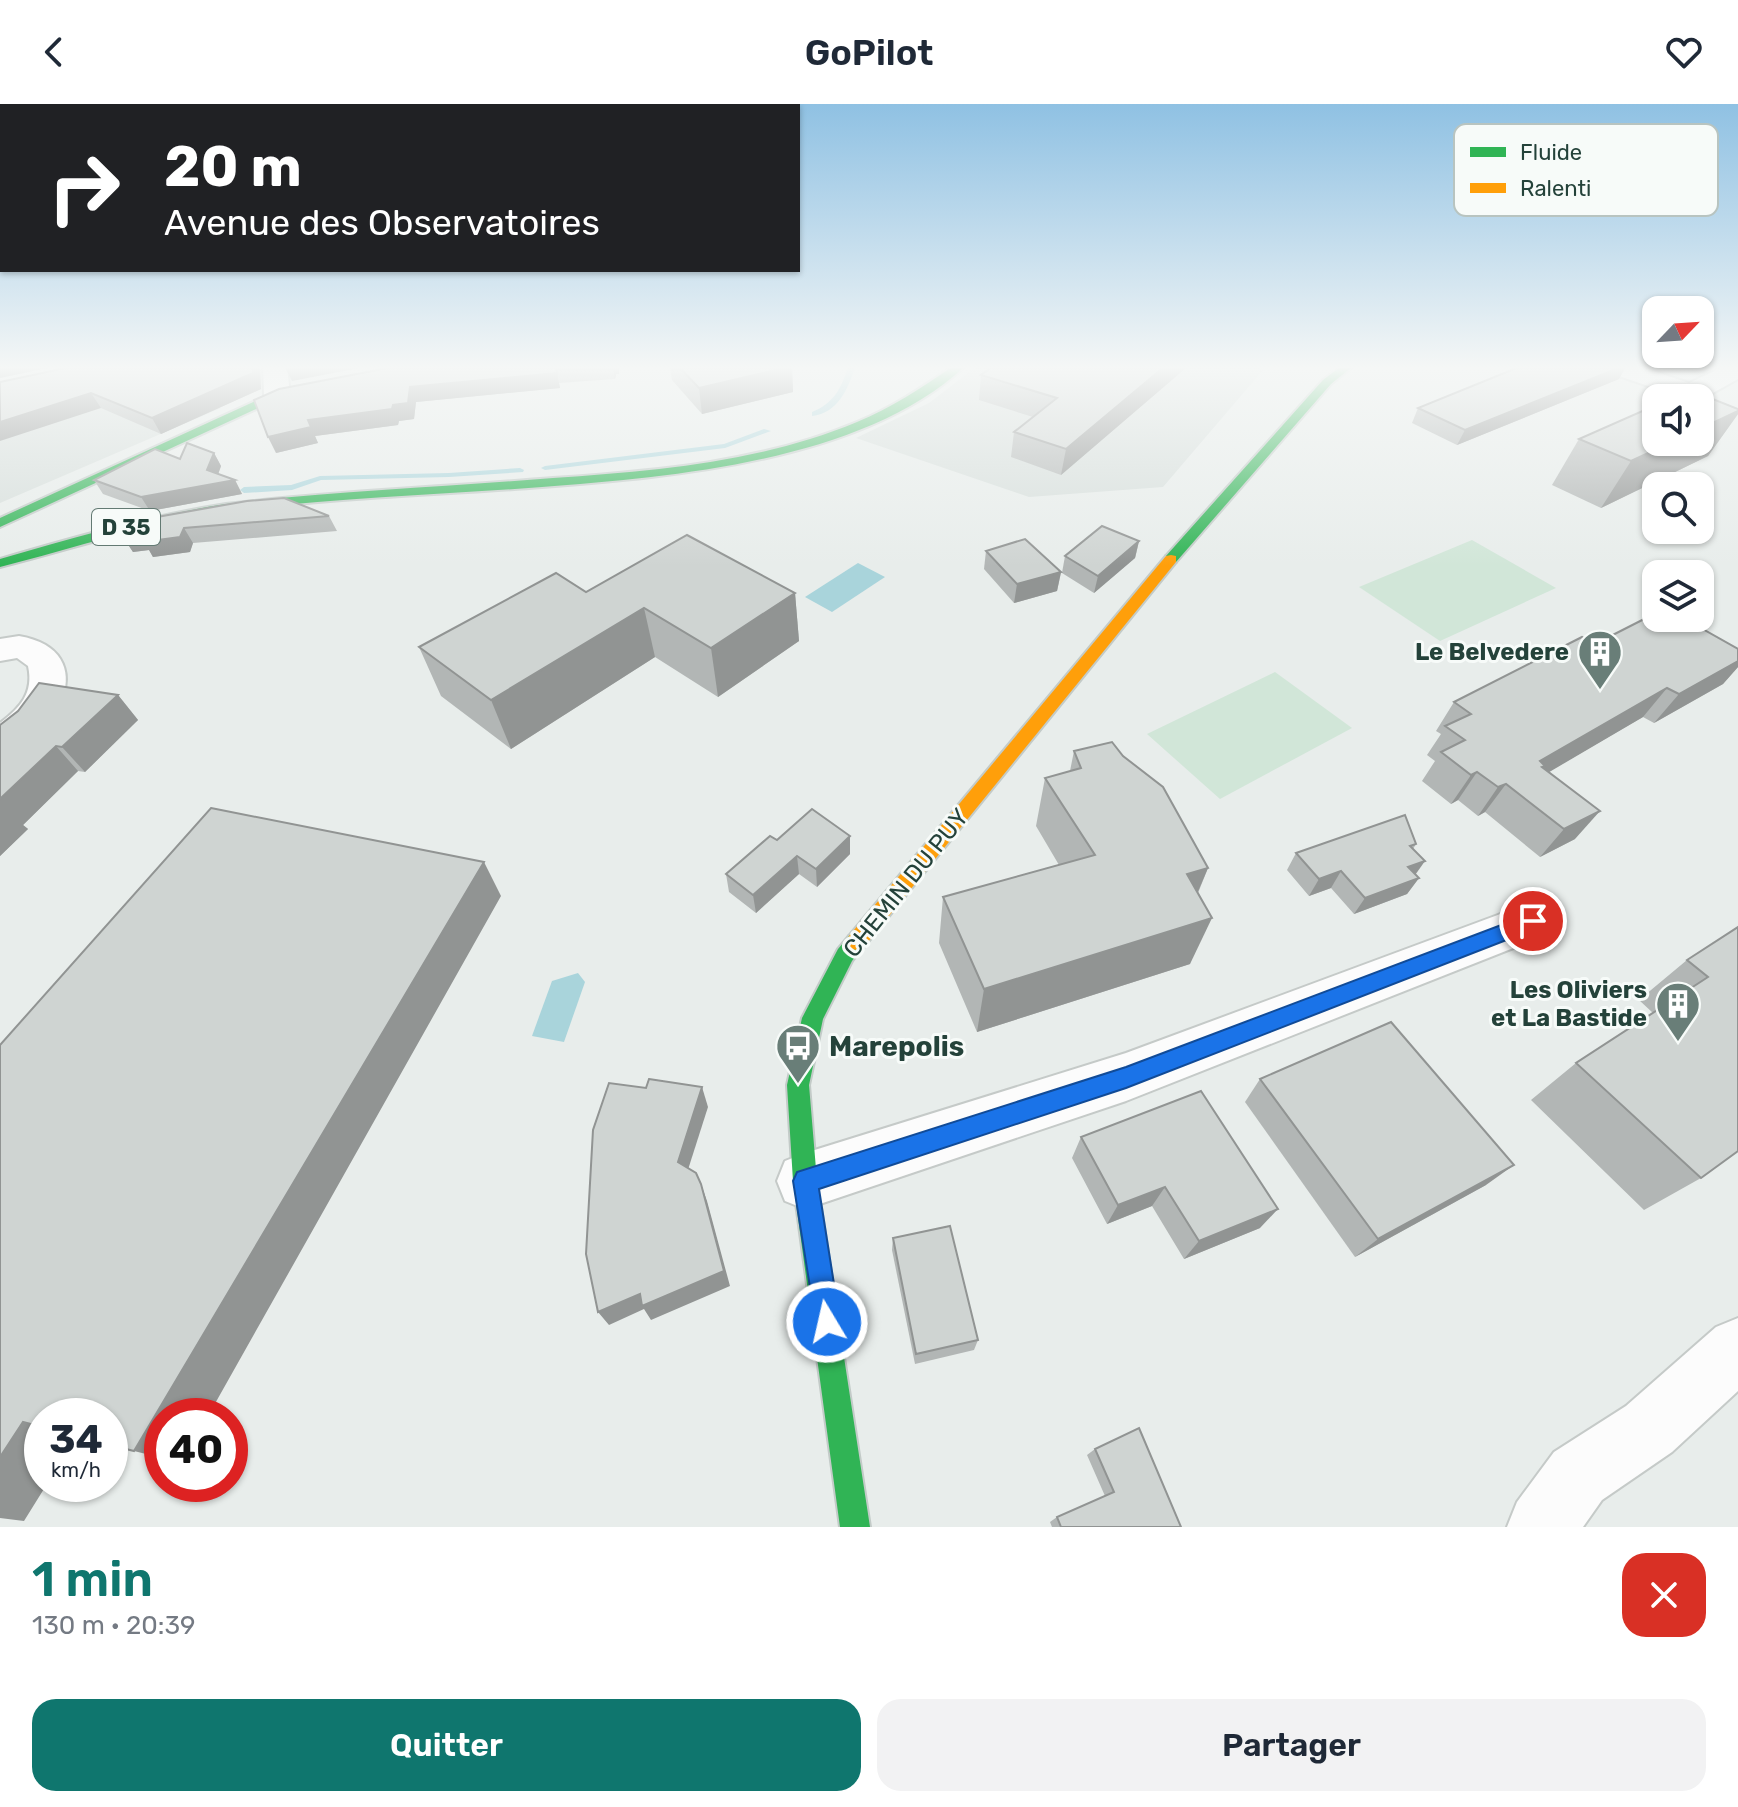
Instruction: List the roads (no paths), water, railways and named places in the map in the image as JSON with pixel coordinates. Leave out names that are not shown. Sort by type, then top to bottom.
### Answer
[{"type":"main road","name":"D 35","points":[[0,523],[168,433]]},
{"type":"main road","name":"D 35","points":[[0,563],[142,523],[255,504],[655,475],[768,455],[834,433]]},
{"type":"main road","name":"CHEMIN DU PUY","points":[[855,1527],[805,1181],[798,1085],[813,1018],[845,955],[1208,515],[1281,433]]},
{"type":"main road","points":[[52,518],[41,511],[53,497]]},
{"type":"main road","points":[[90,519],[255,504]]},
{"type":"street","points":[[0,650],[23,646],[43,657],[50,675],[47,695],[37,713],[0,744]]},
{"type":"street","points":[[805,1181],[1126,1077],[1533,921]]},
{"type":"street","points":[[1542,1527],[1578,1476],[1649,1429],[1738,1349]]},
{"type":"water","points":[[858,563],[885,577],[832,612],[805,597]]},
{"type":"water","points":[[578,973],[585,982],[564,1042],[532,1036],[552,981]]},
{"type":"waterway","points":[[545,468],[725,446],[760,433]]},
{"type":"waterway","points":[[244,490],[292,487],[320,478],[520,470]]},
{"type":"place","name":"Le Belvedere","points":[[1600,691]]},
{"type":"place","name":"Les Oliviers et La Bastide","points":[[1678,1043]]},
{"type":"place","name":"Marepolis","points":[[798,1085]]}]
